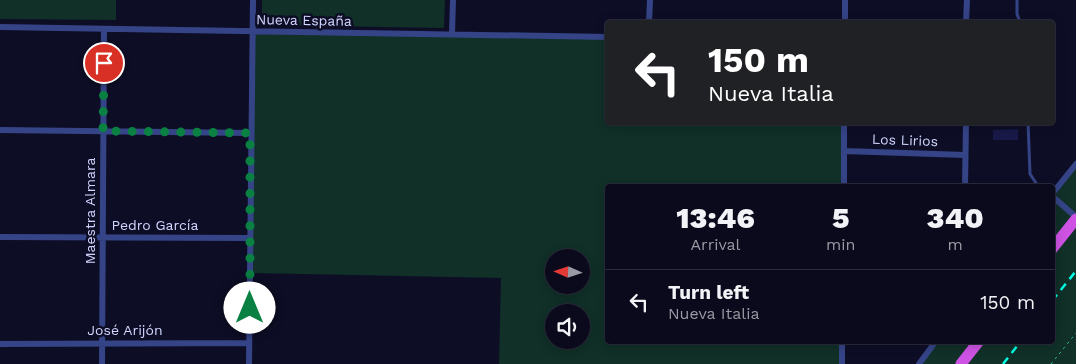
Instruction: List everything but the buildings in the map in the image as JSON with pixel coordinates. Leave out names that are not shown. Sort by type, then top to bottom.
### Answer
[{"type":"highway","points":[[1055,244],[1076,218]]},
{"type":"highway","points":[[961,364],[977,344]]},
{"type":"street","points":[[249,364],[250,133],[253,0]]},
{"type":"street","points":[[452,34],[453,0]]},
{"type":"street","points":[[649,20],[650,0]]},
{"type":"street","points":[[845,0],[845,20]]},
{"type":"street","points":[[966,20],[967,0]]},
{"type":"street","name":"Nueva España","points":[[0,27],[605,37]]},
{"type":"street","name":"Maestra Almara","points":[[102,364],[104,29]]},
{"type":"street","points":[[844,125],[844,184]]},
{"type":"street","points":[[965,184],[966,125]]},
{"type":"street","points":[[0,130],[250,133]]},
{"type":"street","name":"Los Lirios","points":[[844,151],[966,155]]},
{"type":"street","points":[[1055,191],[1076,164]]},
{"type":"street","points":[[1055,198],[1076,218]]},
{"type":"street","name":"Pedro García","points":[[0,238],[250,238]]},
{"type":"street","name":"José Arijón","points":[[0,344],[102,342],[249,343]]},
{"type":"street","points":[[842,344],[842,364]]},
{"type":"street","points":[[919,364],[934,344]]},
{"type":"lane","points":[[1017,0],[1017,14],[1019,20]]},
{"type":"lane","points":[[1028,125],[1030,174],[1037,184]]},
{"type":"path","points":[[1051,364],[1076,333]]},
{"type":"green space","points":[[0,0],[116,0],[116,20],[0,19]]},
{"type":"green space","points":[[262,0],[445,0],[444,28],[262,25]]},
{"type":"green space","points":[[253,31],[605,37],[605,125],[844,125],[844,184],[605,184],[605,344],[842,344],[842,364],[499,364],[501,278],[250,273]]},
{"type":"green space","points":[[1076,164],[1076,364],[919,364],[934,344],[1055,344],[1055,191]]},
{"type":"railway","points":[[1055,297],[1076,271]]},
{"type":"railway","points":[[1003,364],[1019,344]]},
{"type":"route","points":[[104,63],[103,131],[250,133],[250,308]]}]
